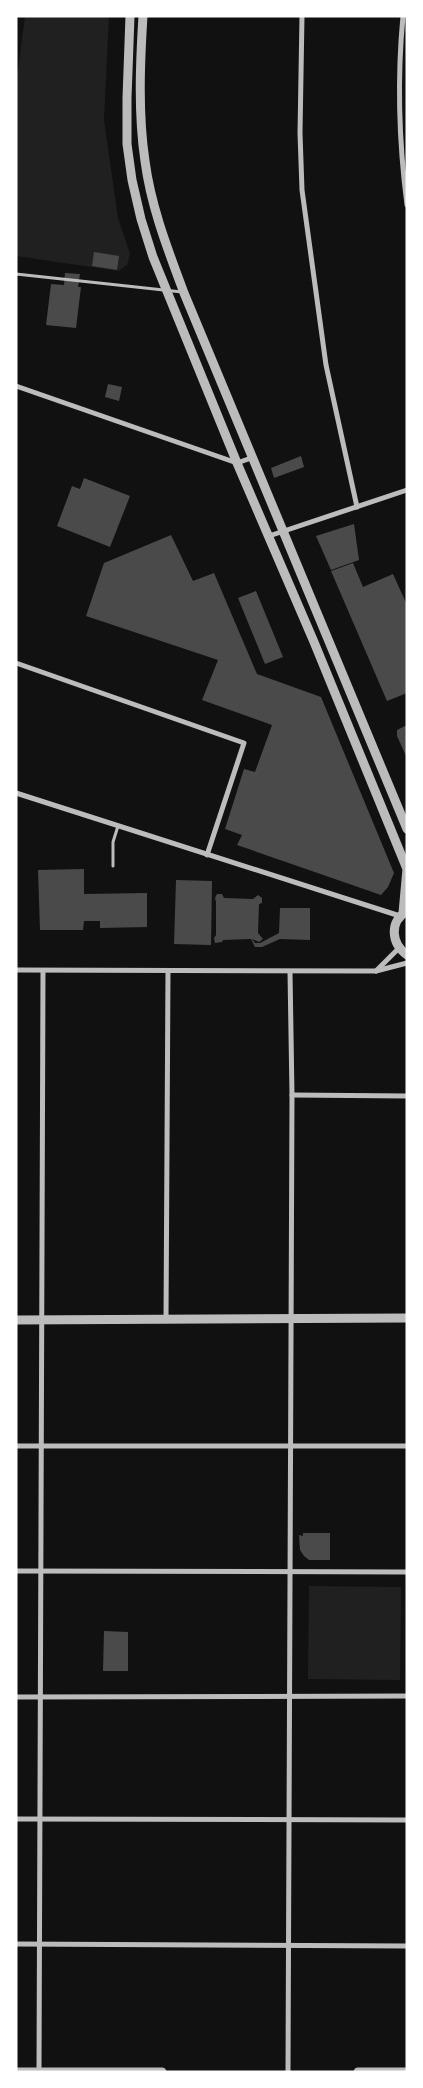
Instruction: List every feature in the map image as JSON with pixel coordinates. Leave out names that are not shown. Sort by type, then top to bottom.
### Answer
[{"type":"street","points":[[130,16],[126,98],[128,144],[132,180],[141,219],[167,291],[237,463],[314,642],[407,869],[403,913],[396,924],[394,932],[399,948],[407,955]]},
{"type":"street","points":[[143,16],[142,131],[145,161],[158,220],[184,293],[254,457],[407,829]]},
{"type":"street","points":[[302,16],[300,133],[302,190],[326,365],[357,507]]},
{"type":"street","points":[[403,16],[400,78],[401,153],[407,206]]},
{"type":"street","points":[[16,386],[237,463],[254,457]]},
{"type":"street","points":[[269,536],[407,490]]},
{"type":"street","points":[[314,642],[328,637]]},
{"type":"street","points":[[16,663],[244,743],[207,855]]},
{"type":"street","points":[[16,793],[207,855],[403,913]]},
{"type":"street","points":[[376,971],[399,948]]},
{"type":"street","points":[[16,970],[376,971],[407,963]]},
{"type":"street","points":[[39,2072],[43,970]]},
{"type":"street","points":[[166,1319],[168,971]]},
{"type":"street","points":[[288,2072],[288,1695],[292,1095],[290,972]]},
{"type":"street","points":[[292,1095],[407,1096]]},
{"type":"street","points":[[16,1320],[407,1318]]},
{"type":"street","points":[[16,1446],[407,1446]]},
{"type":"street","points":[[16,1571],[407,1572]]},
{"type":"street","points":[[16,1696],[407,1696]]},
{"type":"street","points":[[16,1819],[407,1820]]},
{"type":"street","points":[[16,1944],[407,1946]]},
{"type":"street","points":[[16,2072],[162,2072]]},
{"type":"street","points":[[358,2072],[407,2072]]},
{"type":"lane","points":[[16,274],[184,293]]},
{"type":"lane","points":[[112,866],[113,842],[118,826]]},
{"type":"shaded area","points":[[25,16],[109,16],[104,120],[118,218],[130,254],[127,265],[119,271],[16,256],[16,86]]},
{"type":"shaded area","points":[[309,1586],[401,1587],[400,1680],[308,1679]]},
{"type":"building","points":[[94,252],[119,256],[117,270],[92,266]]},
{"type":"building","points":[[65,273],[80,274],[78,287],[81,287],[76,328],[46,325],[51,284],[64,285]]},
{"type":"building","points":[[108,384],[122,387],[119,401],[105,397]]},
{"type":"building","points":[[301,456],[304,467],[274,478],[271,468]]},
{"type":"building","points":[[84,478],[130,496],[110,547],[57,526],[72,486],[80,489]]},
{"type":"building","points":[[354,524],[359,560],[331,570],[316,536]]},
{"type":"building","points":[[171,535],[193,581],[214,573],[257,674],[321,697],[394,873],[388,887],[381,895],[237,845],[242,835],[225,829],[244,769],[255,772],[272,725],[202,700],[218,660],[86,616],[104,563]]},
{"type":"building","points":[[353,563],[363,587],[393,574],[407,605],[407,693],[387,701],[331,571]]},
{"type":"building","points":[[256,591],[283,657],[265,664],[238,598]]},
{"type":"building","points":[[407,725],[407,758],[397,736],[397,730]]},
{"type":"building","points":[[84,869],[84,894],[147,893],[147,927],[100,928],[100,921],[84,921],[83,930],[40,930],[38,870]]},
{"type":"building","points":[[176,880],[212,881],[211,945],[174,944]]},
{"type":"building","points":[[217,894],[222,894],[224,898],[253,899],[258,895],[262,898],[262,903],[259,904],[258,933],[263,939],[259,942],[252,939],[255,943],[260,943],[279,933],[280,908],[310,908],[310,940],[280,939],[262,947],[255,947],[251,939],[223,940],[222,942],[215,943]]},
{"type":"building","points":[[303,1533],[330,1533],[330,1560],[309,1560],[304,1556],[300,1550],[299,1535],[303,1536]]},
{"type":"building","points":[[104,1631],[128,1632],[128,1671],[103,1671]]}]
